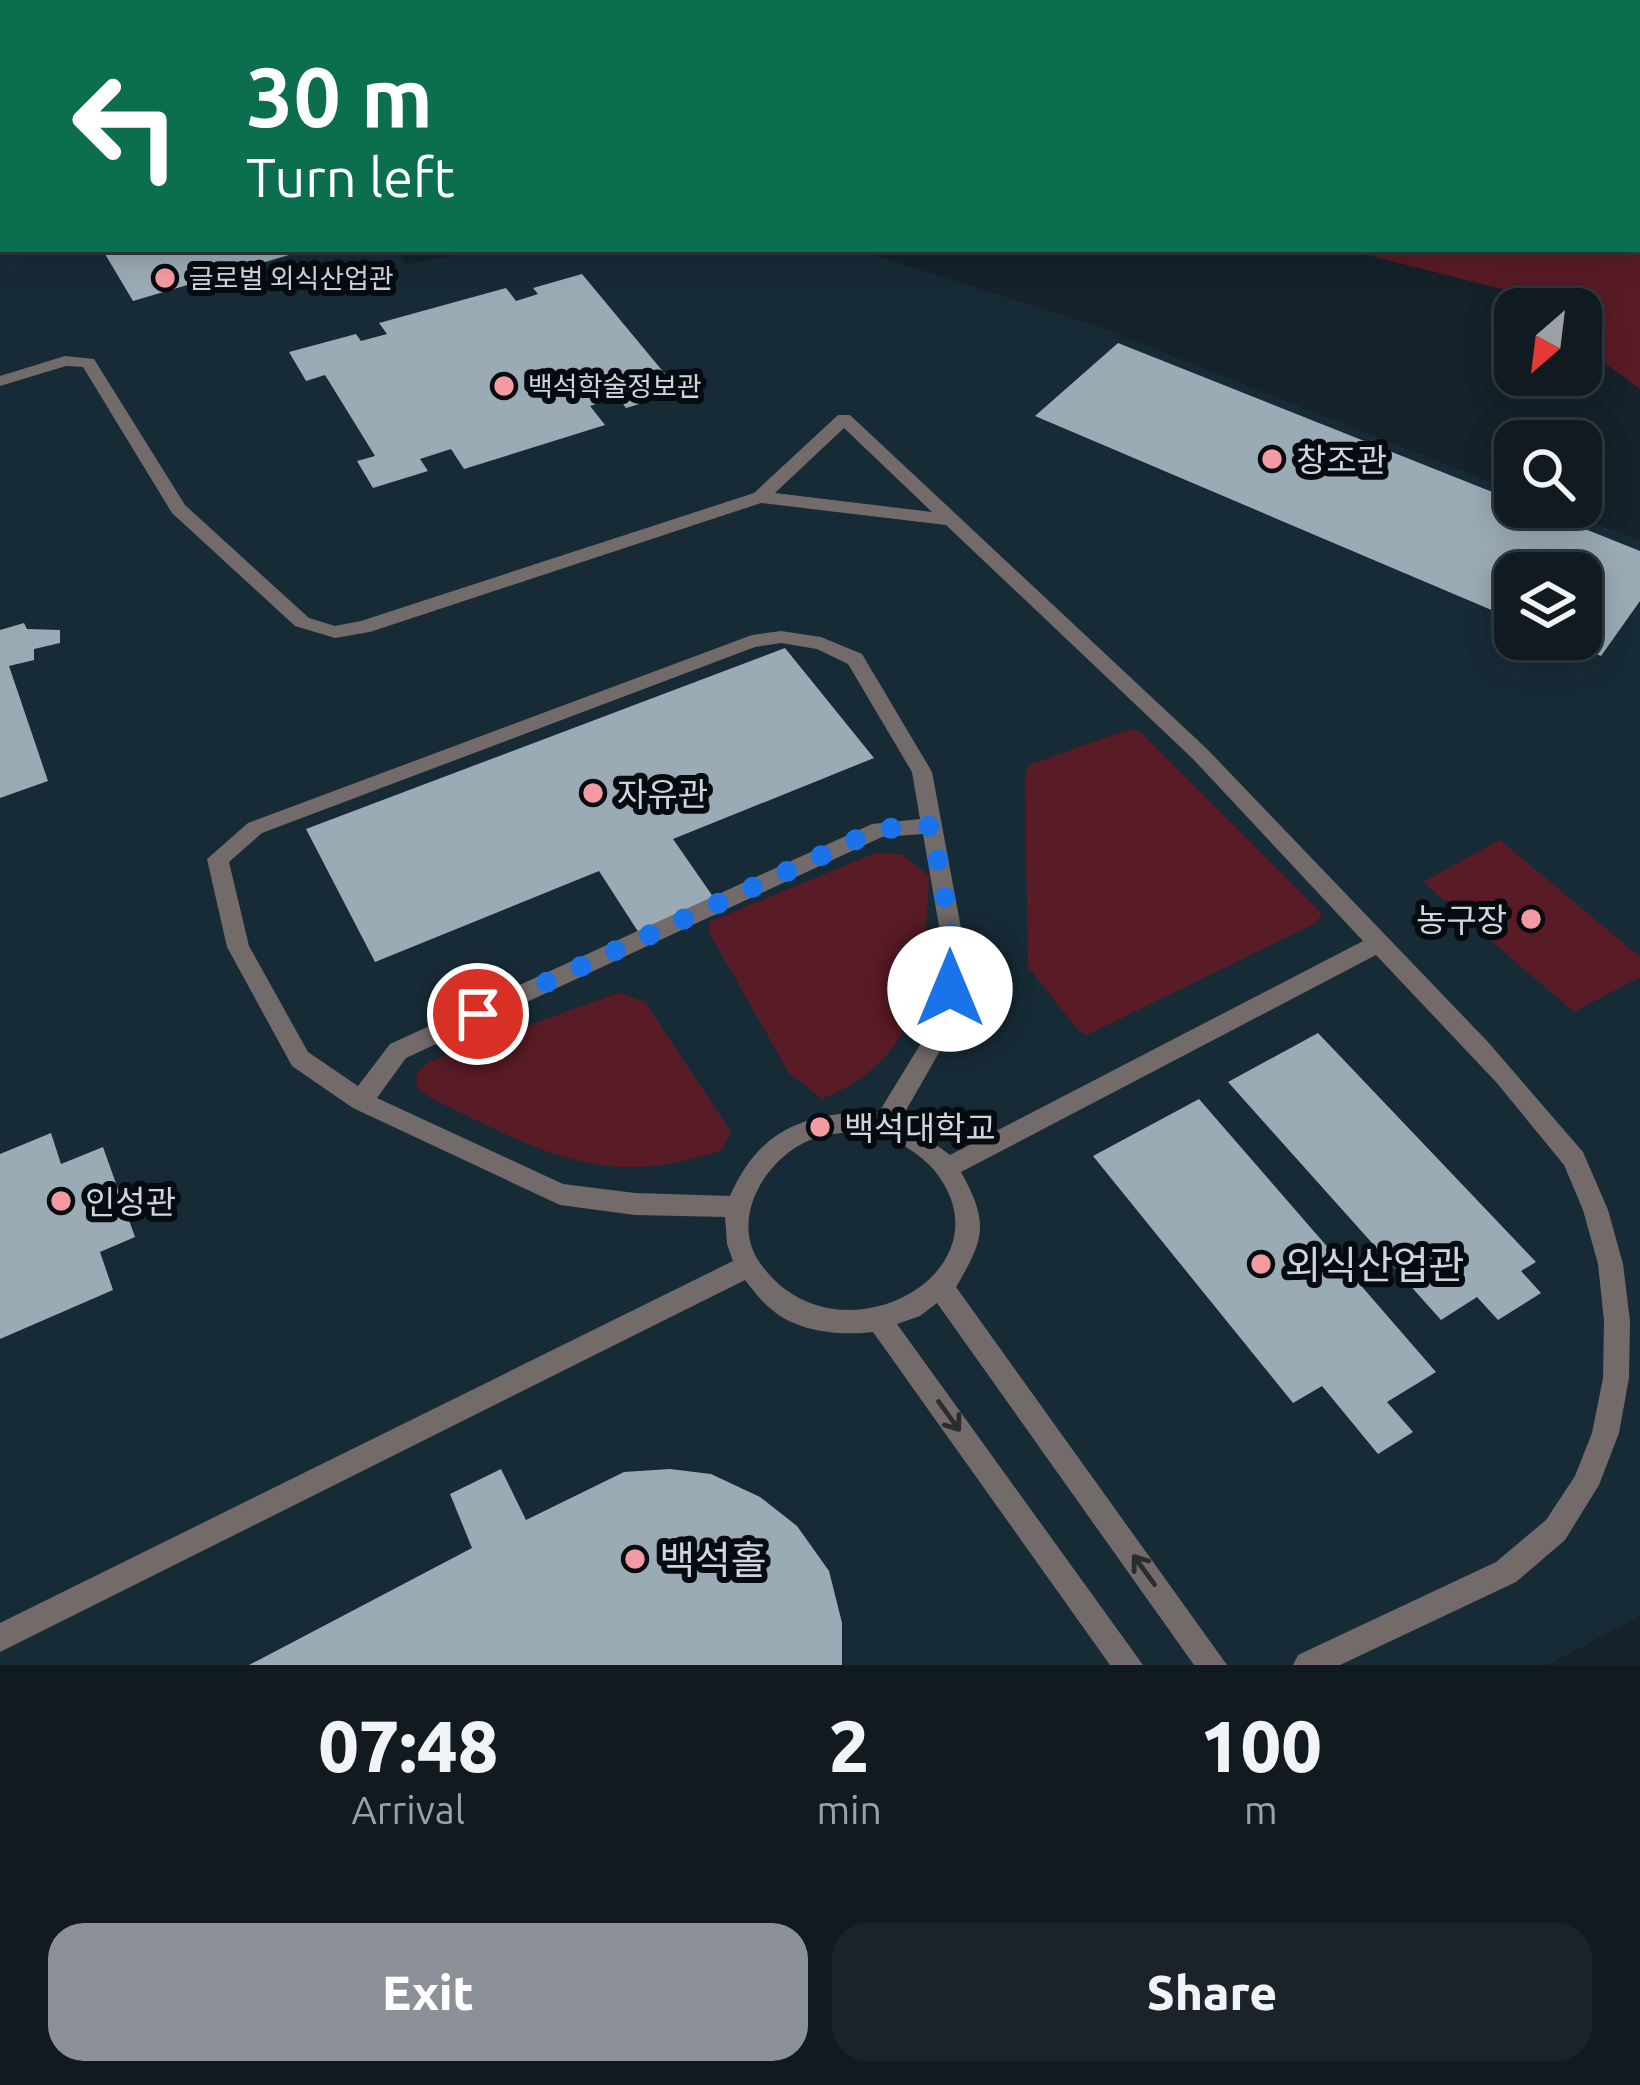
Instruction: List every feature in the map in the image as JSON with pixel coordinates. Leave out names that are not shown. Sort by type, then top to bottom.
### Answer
[{"type":"lane","points":[[0,381],[65,362],[88,362],[178,509],[302,622],[335,632],[363,627],[760,497],[844,419],[1200,754],[1576,1162],[1624,1255],[1635,1341],[1628,1412],[1607,1468],[1578,1514],[1514,1568],[1308,1665]]},
{"type":"lane","points":[[760,497],[953,520]]},
{"type":"lane","points":[[739,1207],[635,1204],[560,1194],[361,1101],[300,1059],[238,947],[218,859],[255,828],[752,641],[781,637],[821,644],[855,658],[922,772],[955,955],[945,1023],[886,1122]]},
{"type":"lane","points":[[361,1101],[398,1051],[879,829],[932,826]]},
{"type":"lane","points":[[947,1168],[1379,943]]},
{"type":"lane","points":[[886,1122],[922,1144],[947,1168],[963,1199],[968,1233],[958,1266],[941,1287],[904,1315],[880,1321],[825,1322],[788,1308],[758,1284],[741,1254],[742,1190],[760,1161],[786,1139],[819,1126],[886,1122]]},
{"type":"lane","points":[[0,1638],[748,1266]]},
{"type":"lane","points":[[941,1287],[1212,1665]]},
{"type":"lane","points":[[880,1321],[1128,1665]]},
{"type":"shaded area","name":"백석대학교","points":[[0,252],[397,252],[406,264],[470,252],[864,252],[1100,327],[1494,484],[1494,528],[1602,526],[1640,541],[1640,1616],[1548,1665],[0,1665]]},
{"type":"shaded area","points":[[1355,252],[1640,252],[1640,389],[1602,361],[1602,288],[1498,288]]},
{"type":"shaded area","points":[[1130,729],[1142,733],[1322,913],[1316,923],[1087,1035],[1028,967],[1025,777],[1029,765]]},
{"type":"shaded area","name":"농구장","points":[[1500,840],[1640,957],[1640,977],[1574,1012],[1423,882]]},
{"type":"shaded area","points":[[878,852],[903,855],[929,876],[920,978],[913,1008],[882,1060],[822,1099],[789,1073],[710,934],[709,922]]},
{"type":"shaded area","points":[[618,993],[645,1002],[731,1132],[722,1150],[680,1162],[606,1166],[505,1134],[417,1088],[416,1075],[428,1062]]},
{"type":"building","name":"글로벌 외식산업관","points":[[104,252],[289,255],[133,301]]},
{"type":"building","name":"백석학술정보관","points":[[582,274],[680,392],[626,408],[618,397],[590,406],[605,425],[464,469],[451,449],[420,459],[428,471],[373,488],[357,461],[375,456],[325,375],[306,381],[289,352],[356,334],[361,341],[387,334],[379,323],[506,288],[516,301],[538,294],[533,288]]},
{"type":"building","name":"창조관","points":[[1118,343],[1494,493],[1494,528],[1582,528],[1640,551],[1640,601],[1602,655],[1602,552],[1494,552],[1494,611],[1035,416]]},
{"type":"building","points":[[24,623],[27,629],[60,630],[60,643],[34,649],[34,660],[9,666],[48,781],[0,798],[0,630]]},
{"type":"building","name":"자유관","points":[[785,648],[874,758],[673,839],[723,911],[646,944],[599,871],[375,962],[306,829]]},
{"type":"building","name":"외식산업관","points":[[1318,1033],[1536,1262],[1521,1271],[1541,1293],[1498,1320],[1477,1297],[1441,1320],[1228,1082]]},
{"type":"building","name":"외식산업관","points":[[1199,1099],[1436,1372],[1387,1402],[1413,1432],[1378,1454],[1322,1386],[1293,1403],[1093,1156]]},
{"type":"building","name":"인성관","points":[[51,1133],[61,1164],[103,1147],[135,1237],[100,1252],[113,1290],[0,1339],[0,1154]]},
{"type":"building","name":"백석홀","points":[[501,1469],[526,1520],[624,1472],[670,1469],[711,1474],[760,1497],[797,1526],[829,1571],[842,1623],[842,1665],[249,1665],[472,1548],[450,1494]]},
{"type":"place","name":"글로벌 외식산업관","points":[[165,278]]},
{"type":"place","name":"백석학술정보관","points":[[504,386]]},
{"type":"place","name":"창조관","points":[[1272,459]]},
{"type":"place","name":"자유관","points":[[593,793]]},
{"type":"place","name":"농구장","points":[[1531,919]]},
{"type":"place","name":"백석대학교","points":[[820,1127]]},
{"type":"place","name":"인성관","points":[[61,1201]]},
{"type":"place","name":"외식산업관","points":[[1261,1264]]},
{"type":"place","name":"백석홀","points":[[635,1559]]},
{"type":"route","points":[[478,1014],[879,829],[932,826],[955,955],[950,989]]}]
